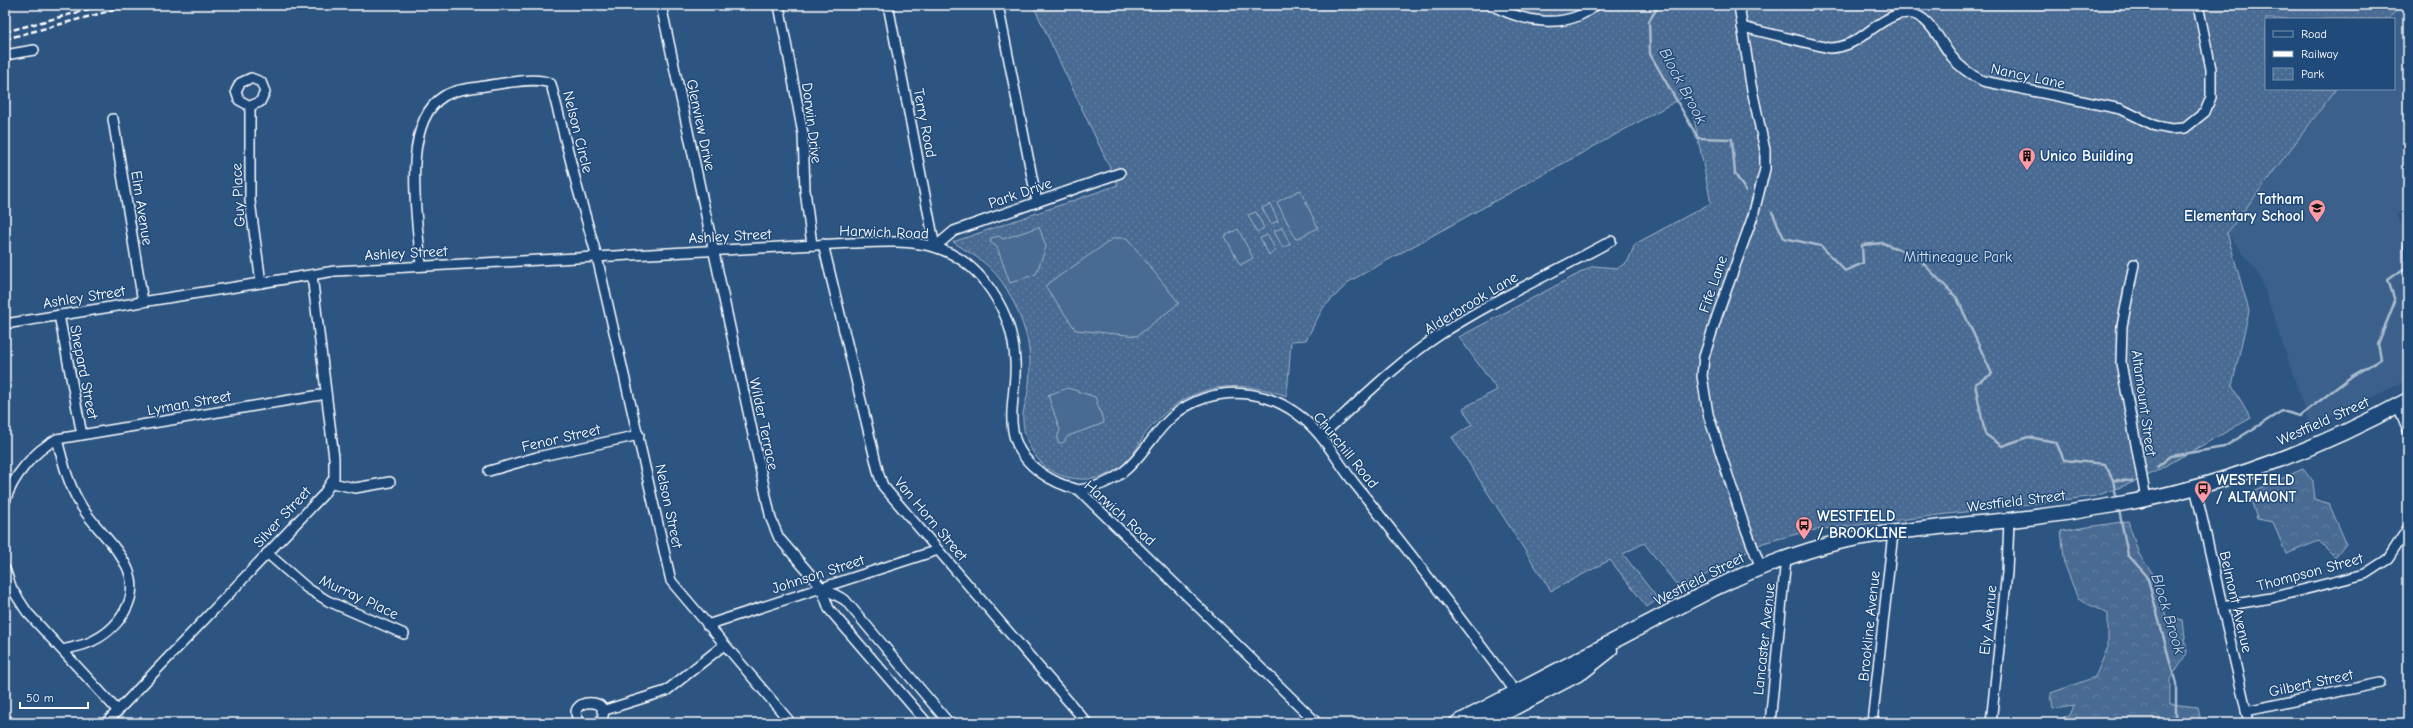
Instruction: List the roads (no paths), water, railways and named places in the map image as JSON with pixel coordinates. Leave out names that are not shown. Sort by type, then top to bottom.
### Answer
[{"type":"main road","name":"Westfield Street","points":[[1457,723],[1582,672],[1629,634],[1713,589],[1786,558],[1842,542],[1893,533],[2009,520],[2118,504],[2195,487],[2303,450],[2403,403]]},
{"type":"main road","name":"Westfield Street","points":[[1485,723],[1520,697]]},
{"type":"street","name":"Glenview Drive","points":[[661,5],[714,250]]},
{"type":"street","name":"Dorwin Drive","points":[[779,5],[803,134],[805,190],[812,245]]},
{"type":"street","name":"Terry Road","points":[[888,5],[934,247]]},
{"type":"street","points":[[998,5],[1037,202]]},
{"type":"street","points":[[1491,5],[1508,14],[1553,22],[1577,17],[1596,5]]},
{"type":"street","name":"Fife Lane","points":[[1739,5],[1765,150],[1765,169],[1753,216],[1704,357],[1702,376],[1708,414],[1742,519],[1761,568]]},
{"type":"street","name":"Nancy Lane","points":[[1742,27],[1829,48],[1841,48],[1852,44],[1890,18],[1910,13],[1925,20],[1953,58],[1967,72],[1983,81],[2121,109],[2156,126],[2171,129],[2185,128],[2205,112],[2211,97],[2211,69],[2198,5]]},
{"type":"street","points":[[5,55],[34,50]]},
{"type":"street","name":"Nelson Circle","points":[[421,266],[416,153],[419,133],[427,113],[438,100],[451,93],[530,81],[547,82],[554,89],[578,190],[597,257]]},
{"type":"street","name":"Guy Place","points":[[250,106],[250,201],[261,283]]},
{"type":"street","name":"Elm Avenue","points":[[113,119],[143,302]]},
{"type":"street","name":"Park Drive","points":[[934,247],[954,231],[1120,172]]},
{"type":"street","name":"Alderbrook Lane","points":[[1321,436],[1380,382],[1437,336],[1480,311],[1611,241]]},
{"type":"street","name":"Harwich Road","points":[[812,245],[888,243],[934,247],[970,267],[994,294],[1004,313],[1015,352],[1012,420],[1016,440],[1020,450],[1032,466],[1046,476],[1063,485],[1079,490],[1317,723]]},
{"type":"street","name":"Van Horn Street","points":[[823,244],[880,479],[886,490],[1087,723]]},
{"type":"street","name":"Ashley Street","points":[[5,323],[335,271],[812,245]]},
{"type":"street","name":"Wilder Terrace","points":[[714,250],[770,519],[779,538],[821,587],[829,609],[927,723]]},
{"type":"street","name":"Nelson Street","points":[[597,257],[639,435],[671,581],[791,723]]},
{"type":"street","name":"Altamount Street","points":[[2134,264],[2122,326],[2121,363],[2146,499]]},
{"type":"street","name":"Silver Street","points":[[106,723],[332,483],[335,469],[312,275]]},
{"type":"street","name":"Shepard Street","points":[[59,315],[82,435]]},
{"type":"street","name":"Lyman Street","points":[[58,439],[326,394]]},
{"type":"street","name":"Churchill Road","points":[[1079,490],[1108,483],[1122,475],[1141,456],[1161,426],[1176,412],[1196,401],[1223,394],[1251,394],[1281,404],[1304,419],[1321,436],[1341,466],[1520,697]]},
{"type":"street","points":[[2403,403],[2408,430]]},
{"type":"street","name":"Fenor Street","points":[[489,471],[639,435]]},
{"type":"street","points":[[5,502],[11,487],[22,470],[40,451],[58,439],[64,469],[78,501],[126,564],[131,583],[128,605],[115,626],[88,643],[62,650]]},
{"type":"street","points":[[332,483],[355,488],[390,482]]},
{"type":"street","name":"Belmont Avenue","points":[[2195,487],[2249,723]]},
{"type":"street","name":"Ely Avenue","points":[[1991,723],[2007,572],[2009,520]]},
{"type":"street","name":"Thompson Street","points":[[2223,606],[2266,599],[2365,574],[2388,559],[2408,528]]},
{"type":"street","name":"Brookline Avenue","points":[[1872,723],[1893,533]]},
{"type":"street","name":"Johnson Street","points":[[707,625],[938,550]]},
{"type":"street","name":"Murray Place","points":[[267,553],[307,588],[328,601],[404,634]]},
{"type":"street","name":"Lancaster Avenue","points":[[1770,723],[1786,558]]},
{"type":"street","points":[[5,570],[12,589],[21,605],[118,711]]},
{"type":"street","name":"Wilder Terrace","points":[[821,587],[845,600],[949,723]]},
{"type":"street","points":[[602,711],[666,691],[724,645]]},
{"type":"street","name":"Gilbert Street","points":[[2246,711],[2380,683]]},
{"type":"street","points":[[903,695],[916,684]]},
{"type":"street","points":[[581,723],[577,713],[584,703],[596,703],[602,711]]},
{"type":"street","points":[[599,723],[602,711]]},
{"type":"waterway","name":"Block Brook","points":[[1659,5],[1649,21],[1650,54],[1698,138],[1732,139],[1735,174],[1746,191]]},
{"type":"waterway","name":"Block Brook","points":[[1772,212],[1784,238],[1821,246],[1845,271],[1863,263],[1862,245],[1883,243],[1917,257],[1957,298],[1992,374],[1975,384],[1985,434],[2002,446],[2028,437],[2056,442],[2064,460],[2105,464],[2113,480],[2117,501]]},
{"type":"waterway","points":[[2157,467],[2171,456],[2224,447],[2282,411],[2300,416],[2352,376],[2381,359],[2378,344],[2395,301],[2388,280],[2406,267],[2404,245],[2408,235]]},
{"type":"waterway","points":[[2113,480],[2132,481]]},
{"type":"waterway","name":"Block Brook","points":[[2119,510],[2128,555],[2147,576],[2176,684],[2176,723]]},
{"type":"railway","points":[[5,32],[104,5]]},
{"type":"railway","points":[[5,39],[132,5]]},
{"type":"place","name":"Unico Building","points":[[2027,171]]},
{"type":"place","name":"Tatham Elementary School","points":[[2317,223]]},
{"type":"place","name":"WESTFIELD / ALTAMONT","points":[[2203,504]]},
{"type":"place","name":"WESTFIELD / BROOKLINE","points":[[1804,540]]},
{"type":"park label","name":"Mittineague Park","points":[[1958,257]]}]
